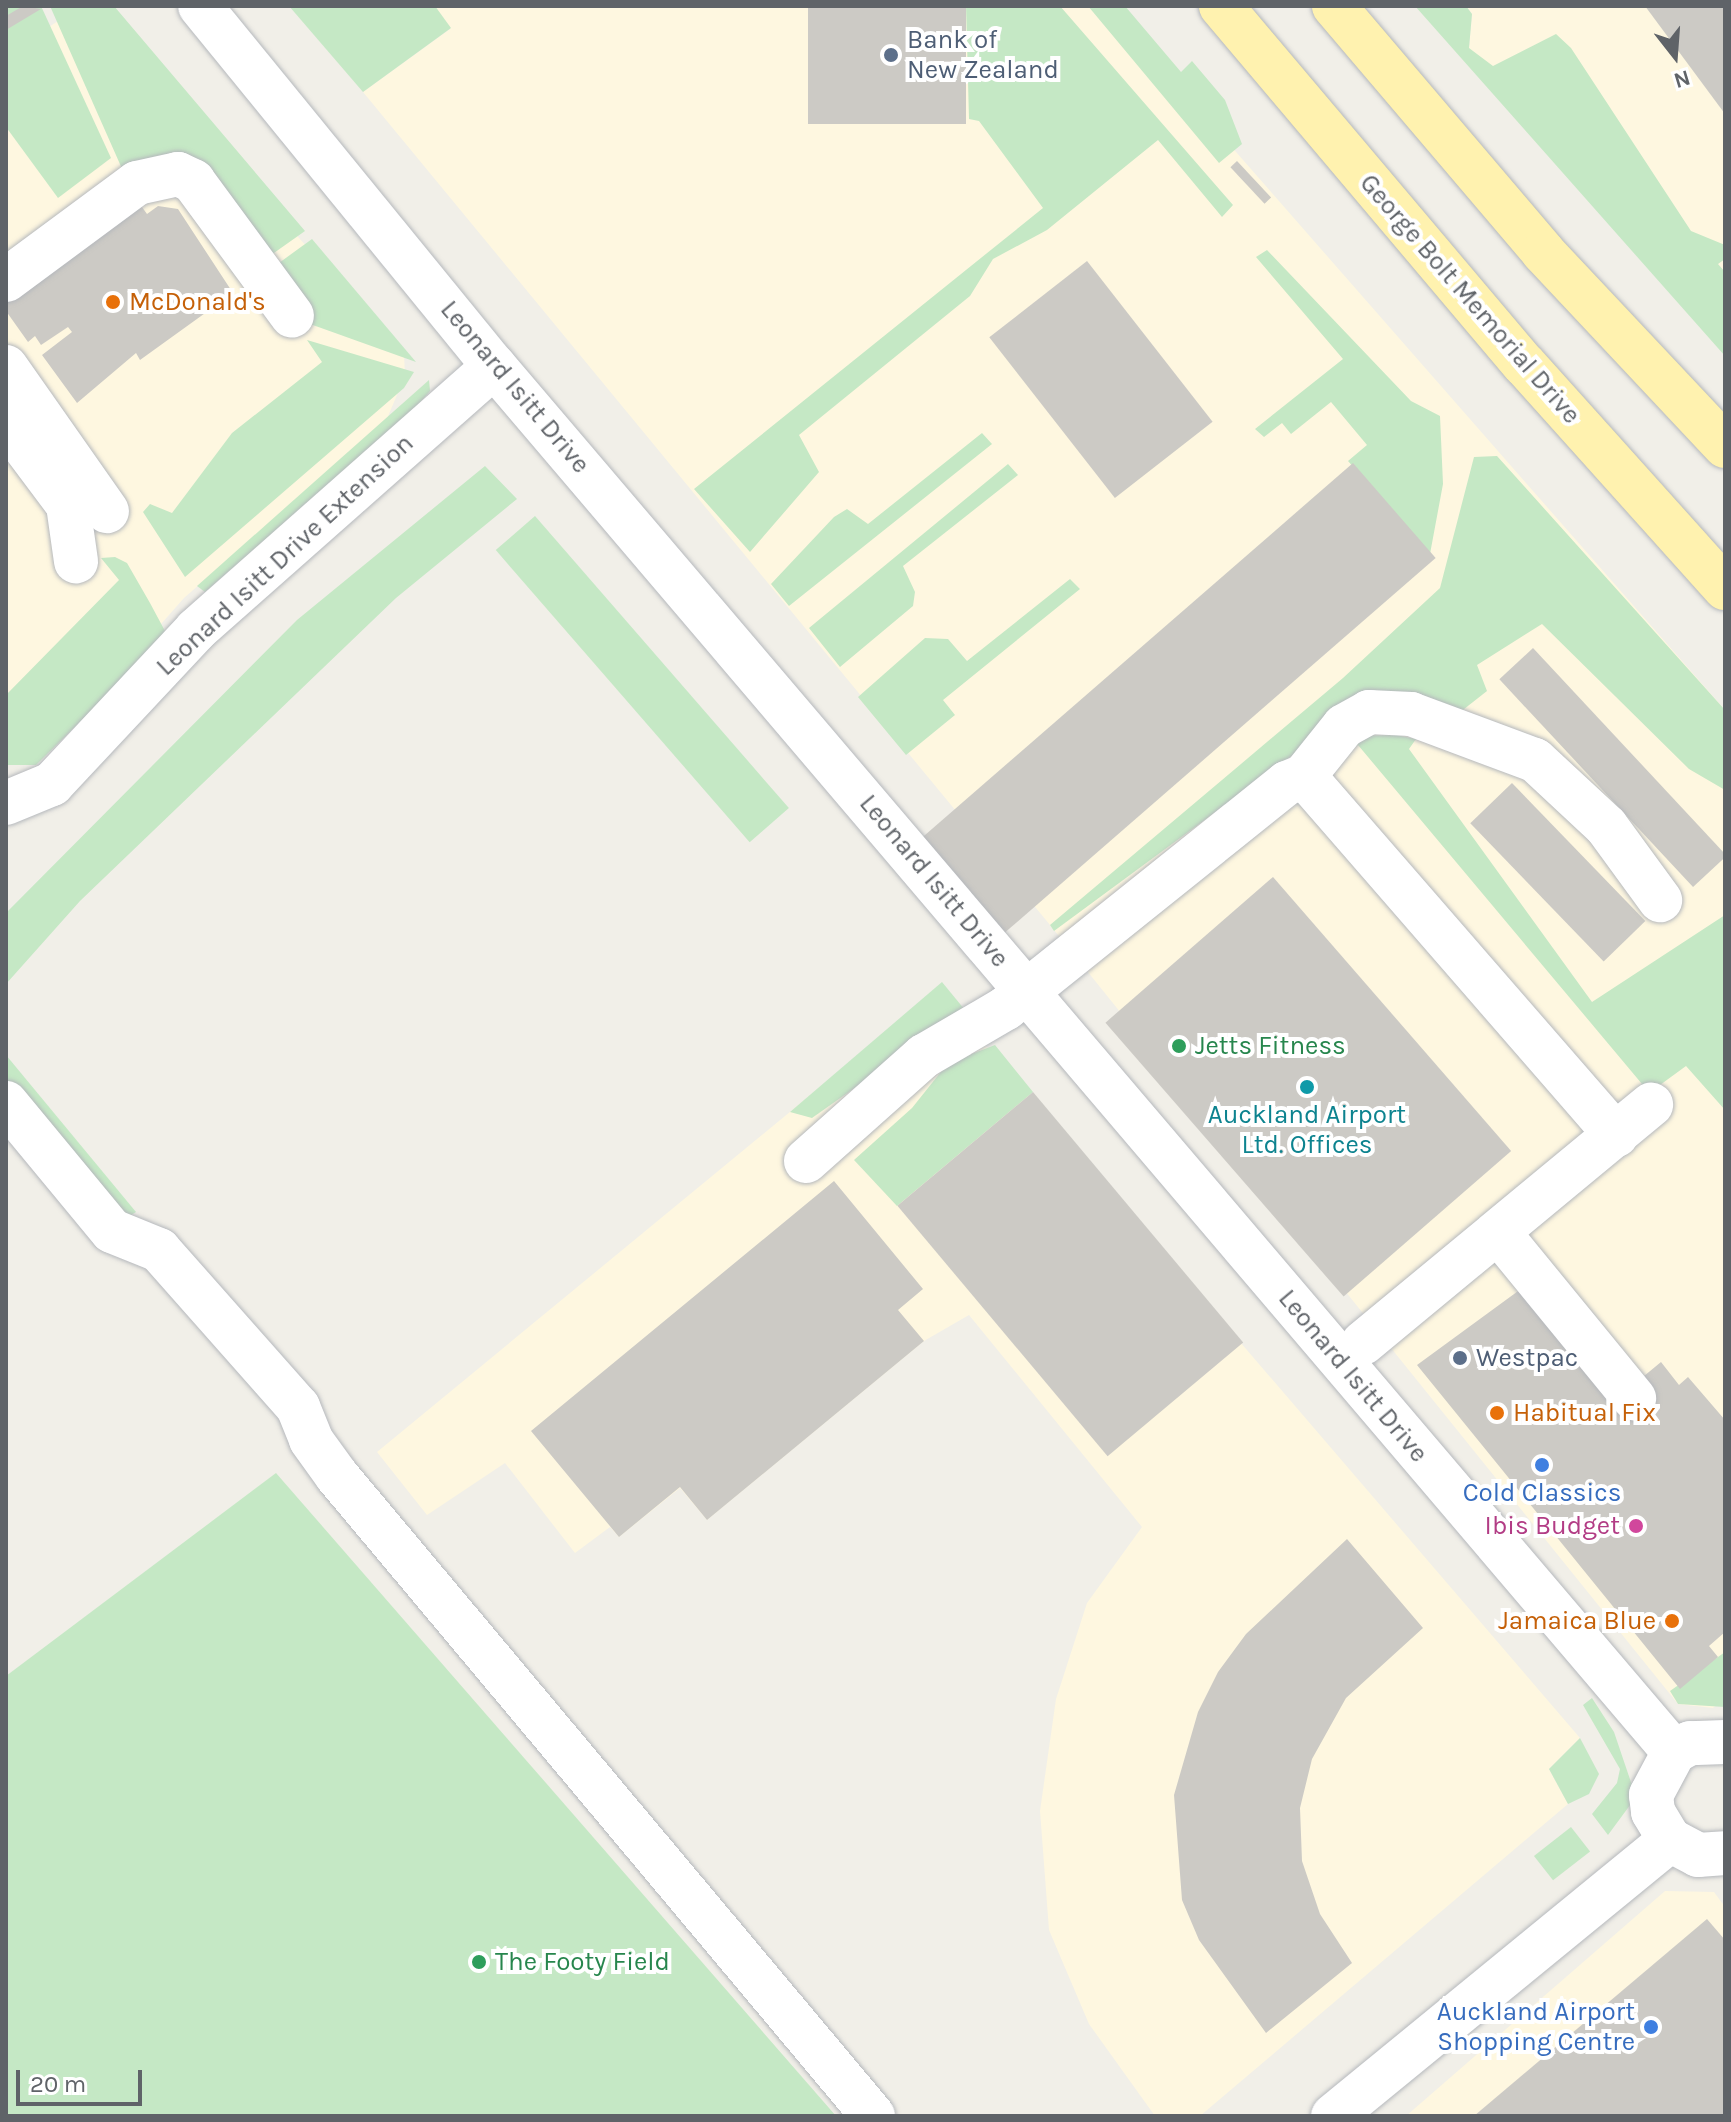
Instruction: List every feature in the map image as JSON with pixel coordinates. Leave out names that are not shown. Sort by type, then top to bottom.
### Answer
[{"type":"main road","name":"George Bolt Memorial Drive","points":[[1221,6],[1524,364],[1725,588]]},
{"type":"main road","points":[[1334,6],[1543,252],[1725,446]]},
{"type":"street","name":"Leonard Isitt Drive","points":[[200,6],[494,366],[1674,1752]]},
{"type":"street","points":[[6,280],[137,183],[178,174],[193,181],[292,316]]},
{"type":"street","name":"Leonard Isitt Drive Extension","points":[[6,803],[52,784],[196,630],[494,366]]},
{"type":"street","points":[[6,367],[107,511]]},
{"type":"street","points":[[6,422],[68,505],[76,561]]},
{"type":"street","points":[[806,1161],[924,1056],[1026,989],[1304,776],[1344,726],[1369,712],[1411,714],[1535,760],[1606,826],[1660,900]]},
{"type":"street","points":[[1304,776],[1616,1135]]},
{"type":"street","points":[[6,1103],[112,1231],[159,1250],[298,1407],[311,1440],[356,1499],[873,2116]]},
{"type":"street","points":[[1363,1343],[1651,1105]]},
{"type":"street","points":[[1498,1232],[1634,1398]]},
{"type":"street","points":[[1725,1742],[1690,1743],[1674,1752],[1662,1764],[1651,1795],[1653,1812],[1670,1840],[1698,1855],[1725,1853]]},
{"type":"street","points":[[1333,2116],[1670,1840]]},
{"type":"shaded area","points":[[81,6],[89,6],[404,354],[405,376],[386,421],[184,598],[36,765],[6,765],[6,55]]},
{"type":"shaded area","points":[[435,6],[1108,6],[1725,710],[1725,1697],[1713,1708],[1678,1704],[1050,925],[363,92],[450,29]]},
{"type":"shaded area","points":[[1466,6],[1725,6],[1725,285],[1469,48],[1472,14]]},
{"type":"shaded area","points":[[938,990],[1580,1738],[1549,1769],[1568,1804],[1200,2116],[1155,2116],[1089,2024],[1049,1930],[1040,1811],[1056,1699],[1087,1603],[1142,1527],[969,1315],[924,1341],[707,1520],[680,1488],[619,1537],[610,1527],[575,1553],[505,1463],[427,1515],[377,1452]]},
{"type":"shaded area","name":"Auckland Airport Shopping Centre","points":[[1665,1891],[1714,1892],[1725,1907],[1725,2116],[1406,2116]]},
{"type":"green space","points":[[11,6],[41,6],[111,158],[58,198],[6,127],[6,9]]},
{"type":"green space","points":[[50,6],[114,6],[305,231],[264,260],[203,175],[127,180]]},
{"type":"green space","points":[[289,6],[435,6],[451,28],[363,92]]},
{"type":"green space","points":[[966,6],[1060,6],[1233,205],[1222,217],[1158,140],[1047,230],[993,259],[970,296],[799,435],[819,472],[750,552],[694,489],[1043,208],[979,121],[969,119]]},
{"type":"green space","points":[[1088,6],[1125,6],[1181,72],[1192,61],[1225,100],[1242,144],[1219,163]]},
{"type":"green space","points":[[1415,6],[1466,6],[1472,14],[1469,48],[1493,66],[1556,34],[1571,48],[1691,231],[1725,245],[1725,259],[1718,264],[1725,272],[1725,356]]},
{"type":"green space","points":[[312,239],[416,362],[310,324],[272,268]]},
{"type":"green space","points":[[1267,250],[1411,401],[1440,416],[1443,484],[1430,554],[1348,461],[1367,445],[1331,402],[1291,434],[1282,423],[1264,437],[1255,429],[1343,359],[1256,257]]},
{"type":"green space","points":[[307,340],[414,372],[404,388],[185,577],[143,512],[150,504],[172,513],[232,433],[322,362]]},
{"type":"green space","points":[[429,380],[430,391],[410,414],[205,592],[197,586]]},
{"type":"green space","points":[[982,433],[992,444],[789,606],[771,584],[834,517],[847,509],[868,524]]},
{"type":"green space","points":[[1497,456],[1725,710],[1725,790],[1689,769],[1542,624],[1477,665],[1487,691],[1459,713],[1366,701],[1054,931],[1050,925],[1343,678],[1440,588],[1474,457]]},
{"type":"green space","points":[[1008,464],[1018,475],[903,566],[915,592],[913,606],[840,667],[809,628]]},
{"type":"green space","points":[[485,466],[517,499],[396,598],[80,901],[6,984],[6,913],[297,620]]},
{"type":"green space","points":[[535,516],[789,808],[750,842],[496,550]]},
{"type":"green space","points":[[115,557],[127,563],[150,603],[165,631],[162,641],[36,765],[6,765],[6,695],[119,580],[101,558]]},
{"type":"green space","points":[[1070,579],[1080,589],[943,700],[955,715],[906,755],[858,697],[925,638],[948,639],[967,661]]},
{"type":"green space","points":[[1396,735],[1416,739],[1409,749],[1592,1002],[1725,915],[1725,1110],[1686,1066],[1649,1093],[1621,1102],[1642,1084],[1358,745],[1332,764],[1350,736]]},
{"type":"green space","points":[[942,982],[965,1010],[812,1118],[790,1112]]},
{"type":"green space","points":[[995,1045],[1033,1092],[897,1206],[854,1160],[912,1108],[948,1063]]},
{"type":"green space","points":[[6,1055],[136,1212],[123,1220],[6,1080]]},
{"type":"green space","points":[[276,1473],[836,2116],[6,2116],[6,1676]]},
{"type":"green space","points":[[1725,1652],[1725,1707],[1678,1704],[1670,1691]]},
{"type":"green space","points":[[1592,1698],[1614,1732],[1636,1797],[1608,1835],[1592,1814],[1617,1783],[1620,1769],[1583,1705]]},
{"type":"green space","points":[[1580,1738],[1599,1774],[1589,1794],[1568,1804],[1549,1769]]},
{"type":"green space","points":[[1571,1827],[1590,1851],[1553,1880],[1534,1856]]},
{"type":"building","points":[[23,6],[41,9],[6,30],[6,16]]},
{"type":"building","name":"Bank of New Zealand","points":[[808,6],[966,6],[966,124],[808,124]]},
{"type":"building","points":[[1645,6],[1725,6],[1725,114]]},
{"type":"building","points":[[1237,161],[1271,198],[1265,204],[1230,167]]},
{"type":"building","name":"McDonald's","points":[[134,196],[147,214],[158,206],[178,209],[233,293],[140,360],[136,353],[77,403],[42,355],[72,332],[68,327],[41,345],[35,336],[28,342],[6,311],[6,262]]},
{"type":"building","points":[[1087,261],[1213,422],[1115,498],[989,337]]},
{"type":"building","points":[[1353,463],[1436,558],[1004,933],[921,838]]},
{"type":"building","points":[[1533,648],[1725,854],[1693,887],[1499,679]]},
{"type":"building","points":[[1512,783],[1645,921],[1604,961],[1470,823]]},
{"type":"building","name":"Auckland Airport Ltd. Offices","points":[[1273,877],[1511,1151],[1344,1297],[1105,1023]]},
{"type":"building","points":[[1033,1092],[1243,1342],[1108,1456],[897,1206]]},
{"type":"building","points":[[834,1181],[923,1289],[898,1310],[924,1341],[707,1520],[680,1487],[619,1537],[531,1431]]},
{"type":"building","name":"Ibis Budget","points":[[1525,1286],[1638,1381],[1661,1362],[1679,1385],[1688,1377],[1725,1420],[1725,1632],[1709,1646],[1718,1657],[1680,1689],[1417,1365]]},
{"type":"building","points":[[1347,1539],[1423,1628],[1346,1698],[1312,1759],[1300,1808],[1302,1861],[1320,1914],[1352,1963],[1266,2033],[1199,1940],[1182,1900],[1174,1795],[1198,1712],[1218,1672],[1246,1634]]},
{"type":"building","name":"Auckland Airport Shopping Centre","points":[[1707,1919],[1725,1940],[1725,2116],[1474,2116]]},
{"type":"place","name":"Bank of New Zealand","points":[[891,55]]},
{"type":"place","name":"McDonald's","points":[[113,302]]},
{"type":"place","name":"Jetts Fitness","points":[[1179,1046]]},
{"type":"place","name":"Auckland Airport Ltd. Offices","points":[[1307,1087]]},
{"type":"place","name":"Westpac","points":[[1460,1358]]},
{"type":"place","name":"Habitual Fix","points":[[1497,1413]]},
{"type":"place","name":"Cold Classics","points":[[1542,1465]]},
{"type":"place","name":"Ibis Budget","points":[[1636,1526]]},
{"type":"place","name":"Jamaica Blue","points":[[1672,1621]]},
{"type":"place","name":"The Footy Field","points":[[479,1962]]},
{"type":"place","name":"Auckland Airport Shopping Centre","points":[[1651,2027]]}]
